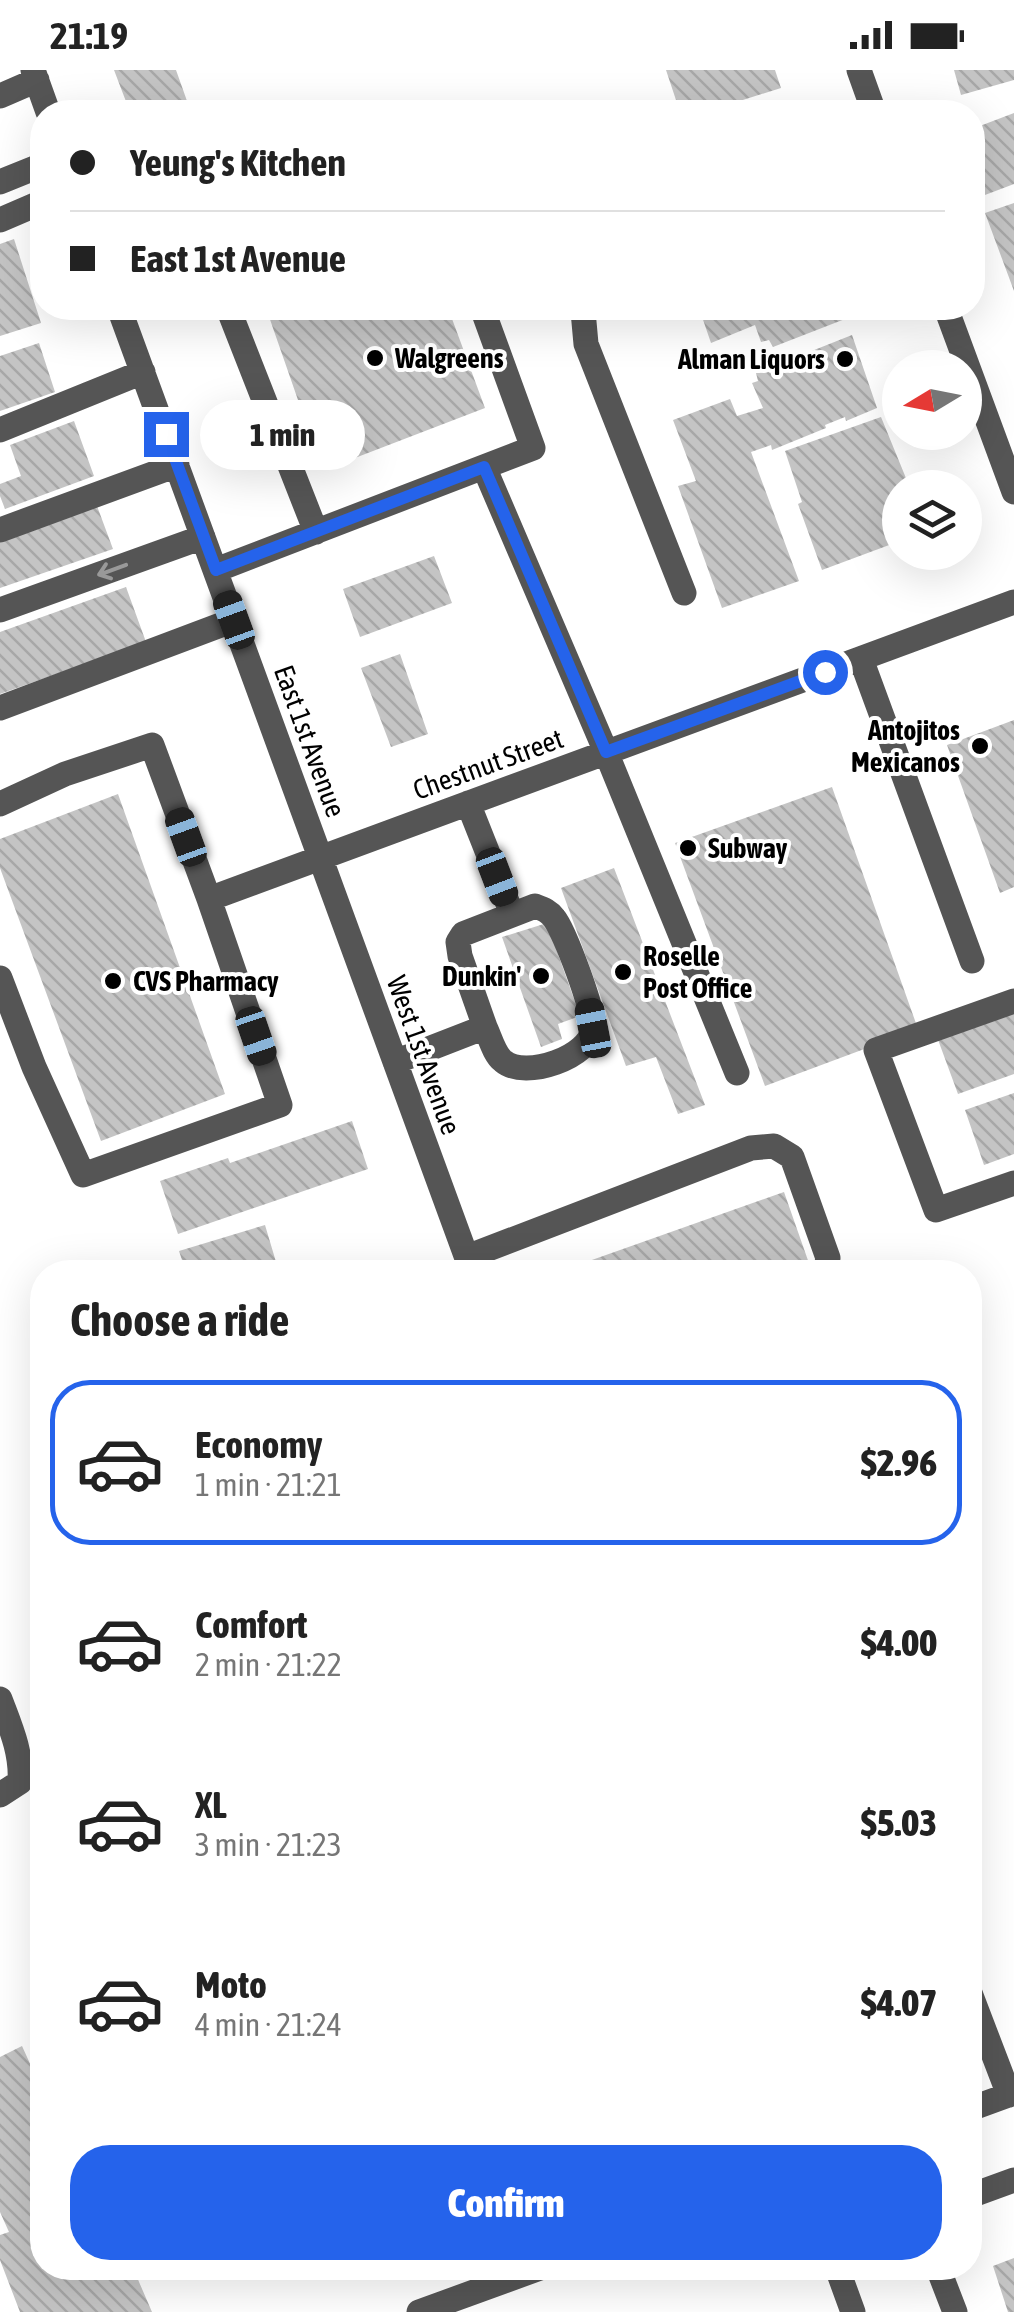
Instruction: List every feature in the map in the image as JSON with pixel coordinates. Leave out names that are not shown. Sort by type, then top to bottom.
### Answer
[{"type":"street","points":[[858,70],[869,100]]},
{"type":"street","points":[[0,96],[35,75],[44,100]]},
{"type":"street","points":[[0,182],[30,171]]},
{"type":"street","points":[[0,220],[30,207]]},
{"type":"street","name":"East 1st Avenue","points":[[124,320],[320,857]]},
{"type":"street","points":[[233,320],[316,532]]},
{"type":"street","points":[[216,570],[533,448],[486,320]]},
{"type":"street","points":[[584,320],[586,344],[684,593]]},
{"type":"street","points":[[950,320],[1014,492]]},
{"type":"street","points":[[0,430],[143,372]]},
{"type":"street","points":[[0,530],[177,465]]},
{"type":"street","points":[[484,467],[737,1073]]},
{"type":"street","points":[[0,610],[203,536]]},
{"type":"street","name":"Chestnut Street","points":[[209,899],[1014,602]]},
{"type":"street","points":[[0,708],[234,620]]},
{"type":"street","points":[[861,659],[972,961]]},
{"type":"street","points":[[0,804],[64,774],[152,745],[280,1105],[83,1175],[34,1067],[0,978]]},
{"type":"street","points":[[468,803],[512,914]]},
{"type":"street","name":"West 1st Avenue","points":[[320,857],[468,1260]]},
{"type":"street","points":[[535,906],[546,910],[558,921],[588,1001],[593,1028],[589,1040],[574,1054],[534,1069],[518,1070],[500,1060],[485,1027],[458,942],[464,934],[512,914],[535,906]]},
{"type":"street","points":[[1014,1001],[876,1050],[936,1210],[1014,1183]]},
{"type":"street","points":[[395,1062],[485,1027]]},
{"type":"street","points":[[482,1260],[751,1148],[774,1146],[792,1157],[828,1260]]},
{"type":"street","points":[[0,1698],[22,1764],[20,1782],[0,1795]]},
{"type":"street","points":[[982,2022],[1012,2094],[982,2105]]},
{"type":"street","points":[[982,2192],[1014,2180]]},
{"type":"street","points":[[419,2312],[507,2280]]},
{"type":"street","points":[[841,2280],[853,2312]]},
{"type":"street","points":[[943,2280],[956,2312]]},
{"type":"building","points":[[114,70],[176,70],[187,100],[125,100]]},
{"type":"building","points":[[666,70],[775,70],[781,88],[743,100],[676,100]]},
{"type":"building","points":[[954,70],[1014,70],[1014,80],[961,95]]},
{"type":"building","points":[[1014,113],[1014,184],[985,195],[985,124]]},
{"type":"building","points":[[1014,203],[1014,291],[985,213]]},
{"type":"building","points":[[14,239],[30,289],[30,320],[41,323],[0,336],[0,244]]},
{"type":"building","name":"Walgreens","points":[[270,320],[452,320],[485,408],[347,461],[314,446]]},
{"type":"building","points":[[703,320],[842,320],[773,347],[769,340],[761,342],[755,325],[711,343]]},
{"type":"building","points":[[852,335],[877,408],[825,425],[826,428],[772,450],[771,445],[751,452],[799,581],[722,608],[678,486],[696,481],[673,420],[730,399],[737,416],[763,408],[752,383],[758,381],[756,373]]},
{"type":"building","points":[[39,343],[55,392],[0,411],[0,356]]},
{"type":"building","points":[[881,417],[882,450],[894,450],[903,470],[882,470],[882,548],[822,570],[798,504],[802,502],[785,451]]},
{"type":"building","points":[[74,421],[94,476],[5,509],[0,484],[21,476],[10,445]]},
{"type":"building","points":[[97,506],[113,549],[0,588],[0,540]]},
{"type":"building","points":[[434,556],[452,603],[360,637],[343,589]]},
{"type":"building","points":[[126,587],[146,642],[0,694],[0,632]]},
{"type":"building","points":[[400,654],[428,734],[391,747],[361,668]]},
{"type":"building","points":[[1014,720],[1014,887],[1000,893],[947,745]]},
{"type":"building","points":[[832,787],[918,1029],[765,1086],[675,843]]},
{"type":"building","name":"CVS Pharmacy","points":[[118,794],[225,1094],[101,1141],[0,868],[0,839]]},
{"type":"building","name":"Roselle Post Office","points":[[614,868],[705,1105],[678,1114],[656,1057],[626,1066],[561,888]]},
{"type":"building","name":"Dunkin'","points":[[547,923],[580,1016],[558,1024],[562,1039],[541,1047],[502,937]]},
{"type":"building","points":[[1014,1008],[1014,1074],[958,1094],[937,1037]]},
{"type":"building","points":[[1014,1093],[1014,1154],[984,1165],[965,1110]]},
{"type":"building","points":[[352,1121],[368,1169],[178,1234],[160,1181],[228,1158],[230,1163]]},
{"type":"building","points":[[784,1192],[808,1260],[592,1260]]},
{"type":"building","points":[[265,1225],[275,1260],[182,1260],[179,1251]]},
{"type":"building","points":[[22,2046],[30,2064],[30,2280],[138,2280],[152,2312],[20,2312],[0,2260],[0,2235],[9,2232],[0,2212],[0,2057]]},
{"type":"building","points":[[1014,2258],[1014,2312],[1008,2312],[993,2266]]},
{"type":"place","name":"Walgreens","points":[[375,358]]},
{"type":"place","name":"Alman Liquors","points":[[845,359]]},
{"type":"place","name":"Antojitos Mexicanos","points":[[980,746]]},
{"type":"place","name":"Subway","points":[[688,848]]},
{"type":"place","name":"Roselle Post Office","points":[[623,972]]},
{"type":"place","name":"Dunkin'","points":[[541,976]]},
{"type":"place","name":"CVS Pharmacy","points":[[113,981]]},
{"type":"route","points":[[166,434],[216,570],[484,467],[606,752],[825,672]]}]
